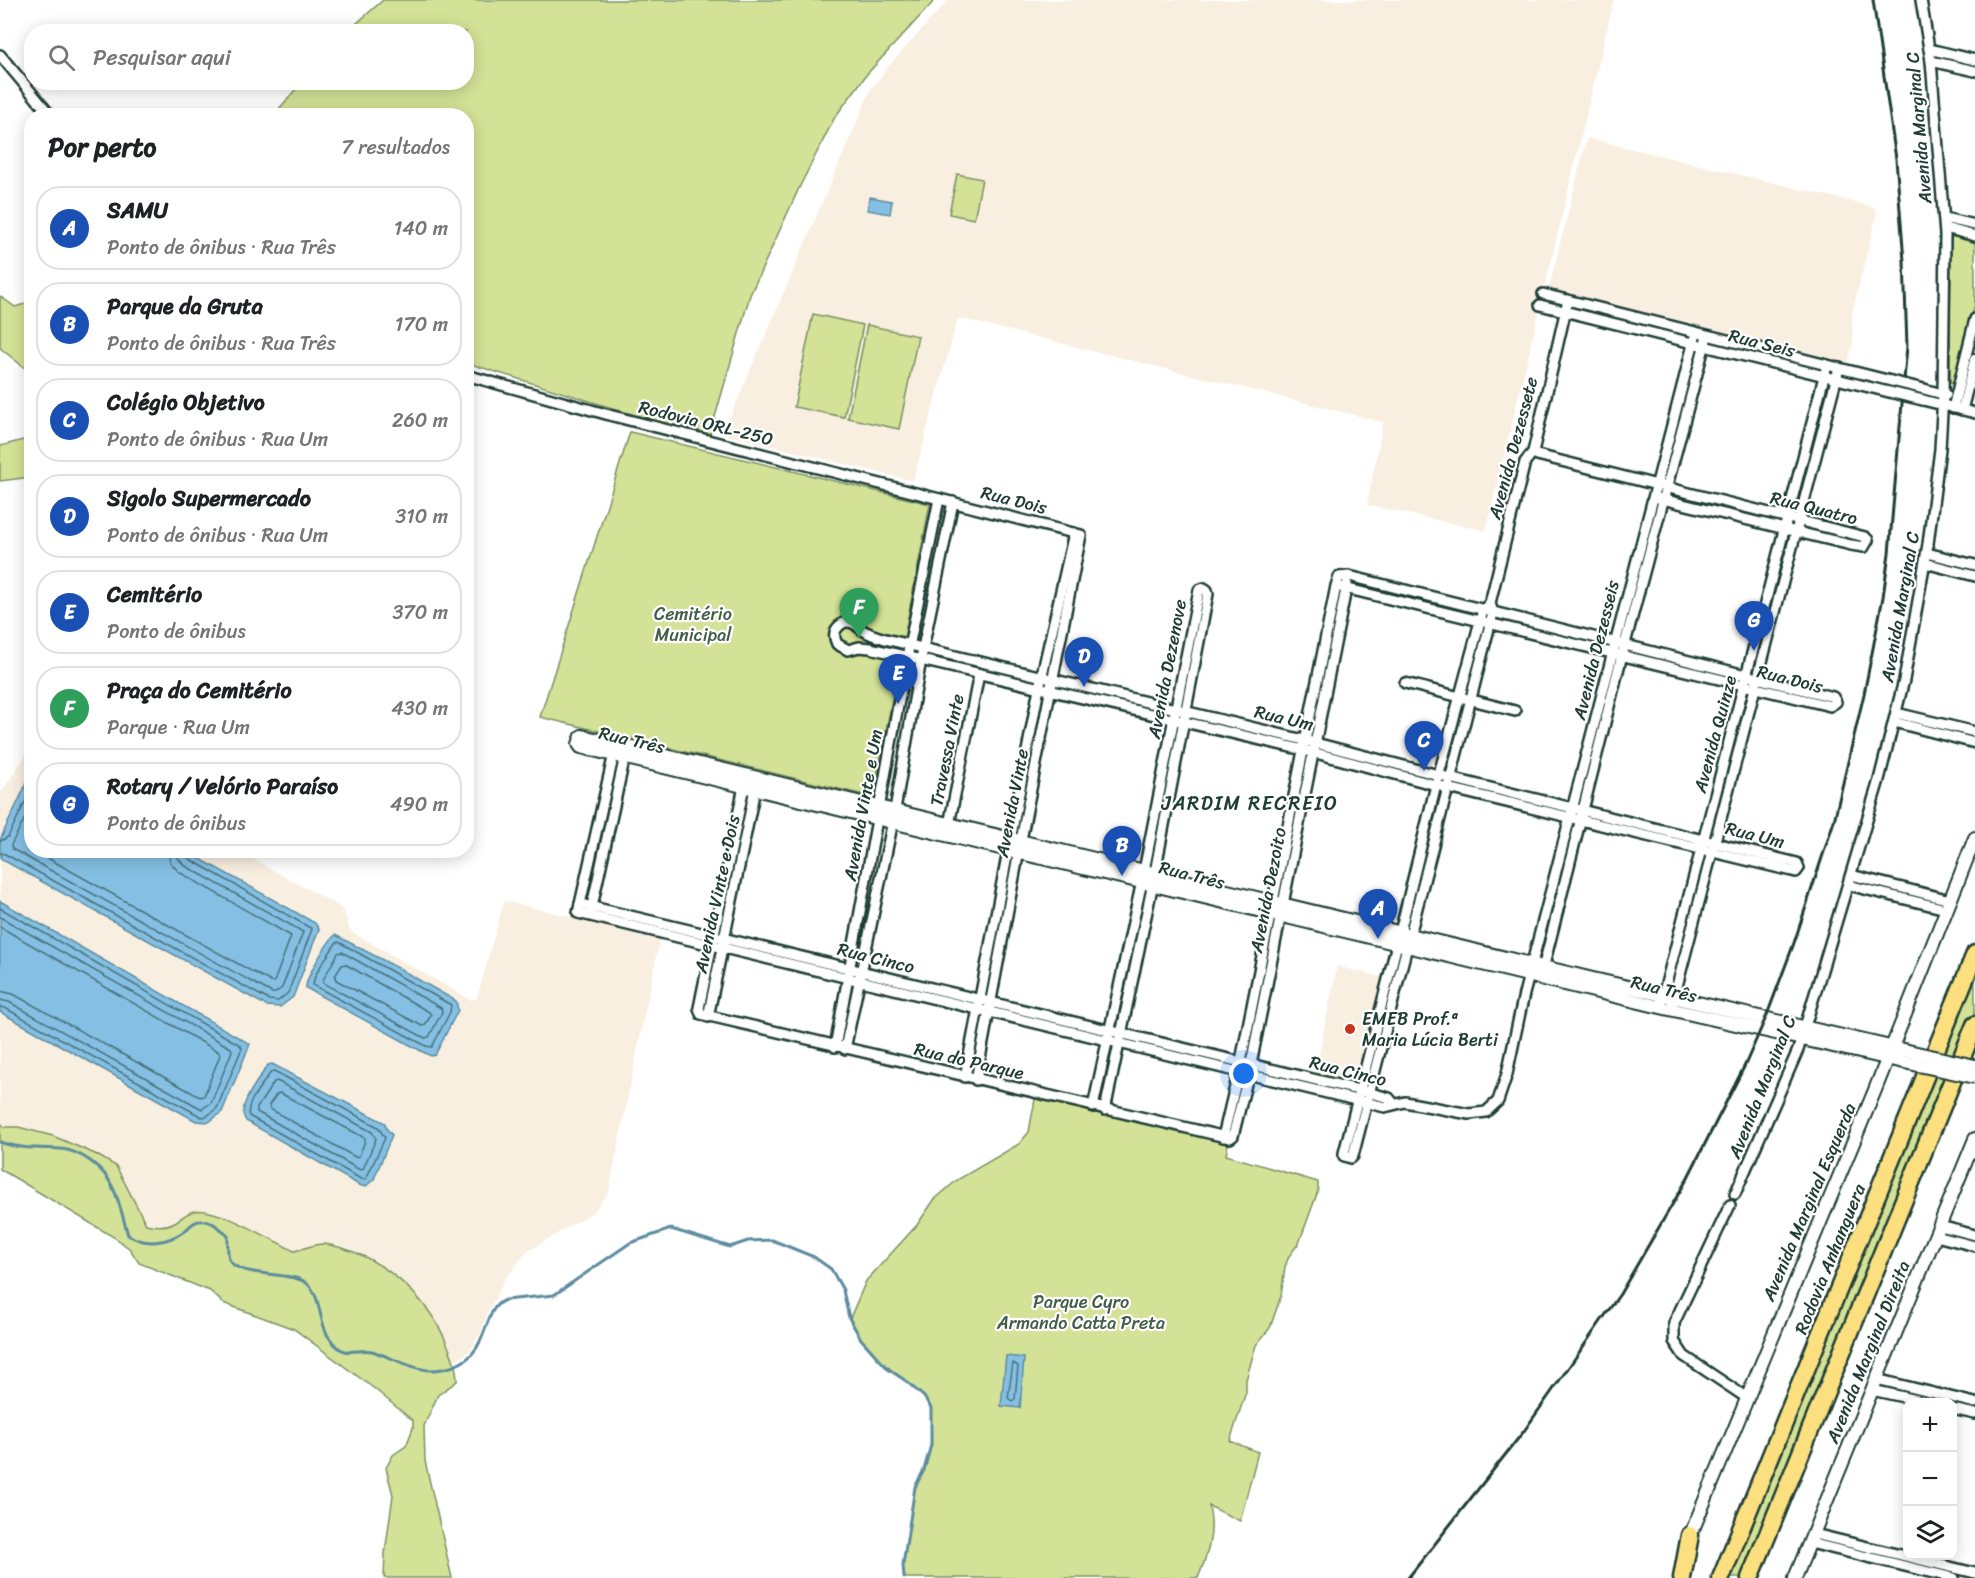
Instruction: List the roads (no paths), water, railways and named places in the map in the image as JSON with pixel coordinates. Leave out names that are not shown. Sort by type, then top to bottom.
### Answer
[{"type":"highway","name":"Rodovia Anhanguera","points":[[1721,1578],[1975,954]]},
{"type":"highway","points":[[1750,1578],[1975,1025]]},
{"type":"highway","points":[[1682,1578],[1690,1535]]},
{"type":"main road","name":"Rua Três","points":[[620,750],[1537,971],[1906,1057],[1975,1077]]},
{"type":"main road","name":"Avenida Marginal Esquerda","points":[[1673,1578],[1975,838]]},
{"type":"main road","name":"Rua Três","points":[[1906,1057],[1975,1066]]},
{"type":"main road","name":"Avenida Marginal Direita","points":[[1795,1578],[1975,1139]]},
{"type":"street","name":"Avenida Marginal C","points":[[1735,1194],[1803,1034],[1879,780],[1905,680],[1927,553],[1940,449],[1945,228],[1931,61],[1921,0]]},
{"type":"street","points":[[1929,49],[1975,60]]},
{"type":"street","points":[[0,55],[24,84]]},
{"type":"street","points":[[1931,61],[1975,71]]},
{"type":"street","points":[[29,90],[44,108]]},
{"type":"street","points":[[1944,218],[1975,225]]},
{"type":"street","points":[[1945,228],[1975,236]]},
{"type":"street","name":"Rua Seis","points":[[1543,294],[1975,402]]},
{"type":"street","name":"Avenida Dezessete","points":[[1483,610],[1437,780],[1404,939],[1371,1093],[1351,1158],[1344,1156],[1344,1153],[1357,1100],[1404,939],[1448,783],[1490,624],[1525,462],[1533,452],[1572,302]]},
{"type":"street","name":"Rua Seis","points":[[1540,305],[1975,413]]},
{"type":"street","points":[[1958,409],[1975,319]]},
{"type":"street","name":"Avenida Dezesseis","points":[[1394,1104],[1405,1102],[1469,1114],[1486,1112],[1498,1101],[1507,1074],[1514,1035],[1537,971],[1618,649],[1653,497],[1696,333]]},
{"type":"street","name":"Avenida Dezesseis","points":[[1618,649],[1664,500],[1707,336]]},
{"type":"street","points":[[1960,398],[1975,359]]},
{"type":"street","name":"Avenida Quinze","points":[[1667,1002],[1703,845],[1796,531],[1793,520],[1827,365]]},
{"type":"street","name":"Avenida Quinze","points":[[1667,1002],[1713,847],[1785,529],[1793,520],[1839,368]]},
{"type":"street","name":"Rodovia ORL-250","points":[[474,377],[613,416],[939,499]]},
{"type":"street","name":"Rua Quatro","points":[[1533,452],[1537,455],[1865,537],[1868,540],[1864,547],[1851,545],[1653,497]]},
{"type":"street","name":"Rua Dois","points":[[939,499],[1077,534]]},
{"type":"street","name":"Avenida Vinte e Um","points":[[856,978],[850,969],[907,657],[939,499]]},
{"type":"street","name":"Avenida Vinte e Um","points":[[845,1049],[856,978],[893,815],[923,648],[953,502]]},
{"type":"street","name":"Avenida Vinte","points":[[965,1077],[979,999],[1014,844],[1050,691],[1082,538],[1077,534],[1042,677],[1014,844],[992,1002],[976,1080]]},
{"type":"street","points":[[1851,545],[1854,535]]},
{"type":"street","points":[[1927,553],[1975,565]]},
{"type":"street","points":[[1925,563],[1975,576]]},
{"type":"street","name":"Rua Dois","points":[[1349,576],[1483,610],[1492,608],[1618,649]]},
{"type":"street","name":"Avenida Dezoito","points":[[1276,908],[1279,866],[1308,746],[1340,585],[1349,576]]},
{"type":"street","name":"Rua Dois","points":[[1340,585],[1490,624],[1618,649],[1752,682],[1833,698],[1836,702],[1830,706],[1752,682]]},
{"type":"street","name":"Avenida Dezenove","points":[[1105,1110],[1132,982],[1148,877],[1180,716],[1208,594],[1208,590],[1204,588],[1199,590],[1180,716]]},
{"type":"street","name":"Rua Um","points":[[1180,716],[1042,677],[910,645],[865,632],[850,621],[838,625],[835,632],[837,644],[844,649],[870,648],[1050,691],[1180,716],[1703,845],[1797,862],[1799,868],[1796,872],[1713,847]]},
{"type":"street","name":"Travessa Vinte","points":[[948,828],[979,674]]},
{"type":"street","points":[[1405,683],[1515,711]]},
{"type":"street","points":[[1895,718],[1975,732]]},
{"type":"street","points":[[1895,718],[1975,743]]},
{"type":"street","name":"Avenida Dezoito","points":[[1265,964],[1240,1061],[1226,1137],[1233,1136],[1251,1064],[1265,964],[1276,908],[1289,868],[1308,746]]},
{"type":"street","points":[[591,912],[620,750]]},
{"type":"street","name":"Rua Cinco","points":[[620,750],[579,908],[977,1010],[1385,1107],[1394,1104],[1389,1098],[1360,1090],[1112,1030],[979,999],[856,978]]},
{"type":"street","name":"Avenida Vinte e Dois","points":[[705,1016],[699,1008],[718,942],[751,781]]},
{"type":"street","points":[[1279,866],[1289,868]]},
{"type":"street","name":"Avenida Dezenove","points":[[1093,1107],[1148,877]]},
{"type":"street","points":[[1849,880],[1948,905]]},
{"type":"street","name":"Rua Cinco","points":[[718,942],[850,969]]},
{"type":"street","name":"Avenida Vinte e Um","points":[[835,1047],[856,978]]},
{"type":"street","points":[[1122,980],[1132,982]]},
{"type":"street","name":"Rua do Parque","points":[[705,1016],[1226,1137]]},
{"type":"street","points":[[1731,1205],[1674,1323],[1674,1341],[1684,1356],[1747,1398]]},
{"type":"street","points":[[1938,1231],[1975,1234]]},
{"type":"street","points":[[1938,1231],[1975,1246]]},
{"type":"street","points":[[1874,1384],[1925,1398]]},
{"type":"street","points":[[1957,1401],[1975,1403]]},
{"type":"street","points":[[1957,1409],[1975,1414]]},
{"type":"street","points":[[1812,1539],[1974,1572]]},
{"type":"street","points":[[1812,1539],[1954,1578]]},
{"type":"water","points":[[870,197],[892,201],[890,214],[867,210]]},
{"type":"water","points":[[24,789],[24,858],[199,858],[315,923],[319,929],[293,997],[280,1007],[267,1006],[1,859],[0,840]]},
{"type":"water","points":[[0,901],[250,1044],[222,1112],[209,1122],[196,1121],[0,1012]]},
{"type":"water","points":[[335,935],[456,1001],[458,1010],[435,1055],[431,1056],[423,1052],[306,988],[313,969]]},
{"type":"water","points":[[272,1064],[385,1123],[392,1135],[374,1179],[365,1187],[246,1121],[243,1115],[246,1101],[268,1065]]},
{"type":"water","points":[[1006,1356],[1024,1358],[1020,1408],[1001,1406]]},
{"type":"waterway","points":[[0,1142],[22,1147],[69,1150],[84,1157],[98,1167],[108,1179],[117,1198],[128,1235],[142,1241],[163,1241],[177,1236],[197,1222],[212,1223],[228,1236],[228,1257],[234,1265],[252,1272],[287,1276],[305,1282],[317,1299],[328,1336],[340,1349],[372,1351],[426,1370],[453,1366],[467,1359],[476,1349],[496,1306],[505,1300],[554,1295],[630,1243],[671,1229],[730,1247],[748,1241],[772,1240],[814,1257],[831,1269],[843,1290],[849,1318],[861,1339],[888,1369],[924,1397],[931,1408],[931,1445],[924,1470],[915,1487],[903,1565],[904,1578]]},
{"type":"railway","points":[[1408,1578],[1524,1431],[1571,1364],[1620,1294],[1686,1181],[1745,1065],[1767,1015],[1794,943],[1834,821],[1864,694],[1883,597],[1907,346],[1904,261],[1896,159],[1873,0]]},
{"type":"place","name":"Praça do Cemitério","points":[[859,638]]},
{"type":"place","name":"Rotary / Velório Paraíso","points":[[1754,651]]},
{"type":"place","name":"Sigolo Supermercado","points":[[1084,687]]},
{"type":"place","name":"Cemitério","points":[[898,704]]},
{"type":"place","name":"Colégio Objetivo","points":[[1424,771]]},
{"type":"place","name":"Parque da Gruta","points":[[1122,876]]},
{"type":"place","name":"SAMU","points":[[1378,939]]},
{"type":"place","name":"EMEB Prof.ª Maria Lúcia Berti","points":[[1350,1029]]},
{"type":"district","name":"JARDIM RECREIO","points":[[1250,803]]},
{"type":"park label","name":"Cemitério Municipal","points":[[693,624]]},
{"type":"park label","name":"Parque Cyro Armando Catta Preta","points":[[1081,1312]]}]
